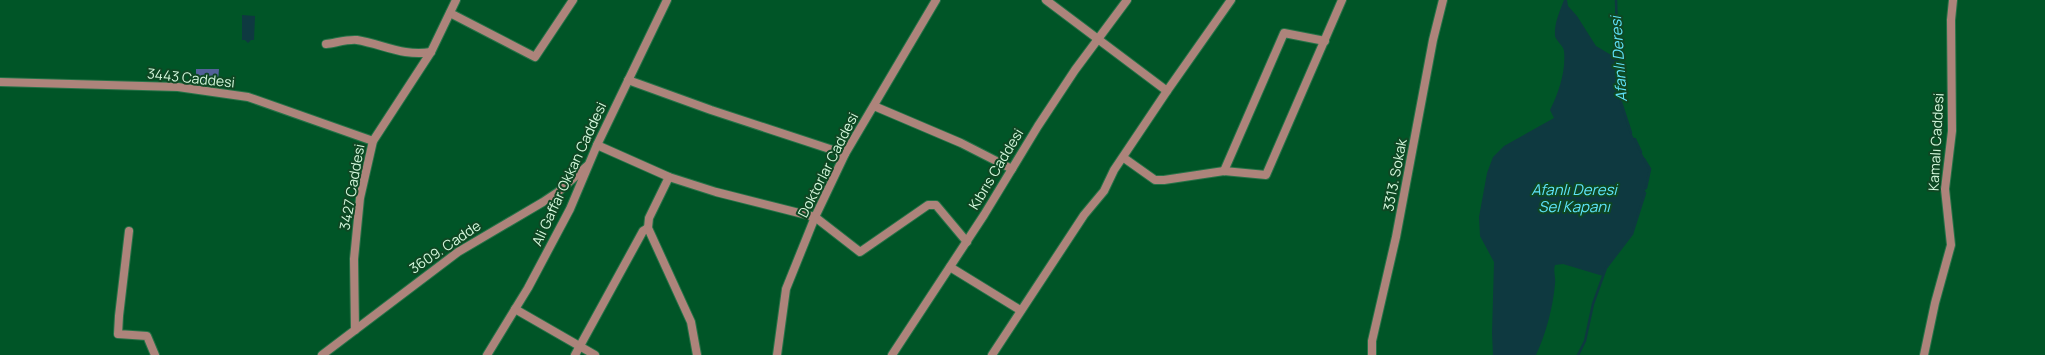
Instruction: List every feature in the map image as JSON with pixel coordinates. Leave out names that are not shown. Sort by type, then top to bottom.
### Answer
[{"type":"street","name":"3427 Caddesi","points":[[355,330],[354,259],[360,198],[372,141],[430,52],[456,0]]},
{"type":"street","points":[[450,13],[535,57],[573,0]]},
{"type":"street","name":"Ali Gaffar Okkan Caddesi","points":[[487,355],[515,309],[570,209],[587,166],[666,0]]},
{"type":"street","name":"Doktorlar Caddesi","points":[[777,355],[786,289],[815,217],[845,154],[936,0]]},
{"type":"street","points":[[1046,0],[1166,90]]},
{"type":"street","name":"Kıbrıs Caddesi","points":[[892,355],[967,242],[1038,126],[1098,38],[1127,0]]},
{"type":"street","points":[[992,355],[1020,310],[1084,215],[1104,190],[1114,170],[1124,158],[1166,90],[1231,0]]},
{"type":"street","points":[[1124,158],[1155,180],[1224,171],[1266,175],[1342,0]]},
{"type":"street","name":"3313. Sokak","points":[[1372,355],[1372,341],[1396,237],[1433,40],[1443,0]]},
{"type":"street","name":"Kamalı Caddesi","points":[[1924,355],[1935,303],[1951,246],[1945,189],[1952,131],[1951,20],[1953,0]]},
{"type":"street","points":[[1224,171],[1284,33],[1325,41]]},
{"type":"street","points":[[326,44],[356,40],[394,50],[418,54],[430,52]]},
{"type":"street","points":[[628,80],[712,110],[845,154]]},
{"type":"street","name":"3443 Caddesi","points":[[0,82],[178,87],[248,97],[372,141]]},
{"type":"street","points":[[874,106],[961,142],[1012,169]]},
{"type":"street","points":[[597,145],[669,177],[716,192],[815,217],[860,252],[928,205],[936,204],[967,242]]},
{"type":"street","name":"3609. Cadde","points":[[322,355],[332,352],[355,330],[458,252],[558,192],[587,166]]},
{"type":"street","points":[[669,177],[649,218],[648,228],[691,322],[697,355]]},
{"type":"street","points":[[575,355],[643,231],[648,228]]},
{"type":"street","points":[[129,231],[118,316],[118,334],[147,336],[155,355]]},
{"type":"street","points":[[950,267],[1020,310]]},
{"type":"street","points":[[515,309],[595,355]]},
{"type":"shaded area","points":[[196,69],[219,69],[218,82],[196,82]]},
{"type":"water","name":"Afanlı Deresi Sel Kapanı","points":[[1564,0],[1567,0],[1568,6],[1577,16],[1596,46],[1618,59],[1619,97],[1628,127],[1650,169],[1644,196],[1632,234],[1606,268],[1603,276],[1563,264],[1555,265],[1555,284],[1551,311],[1536,355],[1493,355],[1492,333],[1494,262],[1480,236],[1479,217],[1487,173],[1493,157],[1504,146],[1554,118],[1550,110],[1561,81],[1564,66],[1564,51],[1555,36],[1555,26]]},
{"type":"water","points":[[242,15],[255,16],[254,40],[251,40],[248,43],[245,40],[242,40]]},
{"type":"waterway","name":"Afanlı Deresi","points":[[1616,0],[1618,61]]},
{"type":"waterway","name":"Afanlı Deresi","points":[[1619,96],[1631,133]]},
{"type":"waterway","name":"Afanlı Deresi","points":[[1635,139],[1641,152]]},
{"type":"waterway","name":"Afanlı Deresi","points":[[1644,159],[1650,169],[1646,188]]},
{"type":"waterway","name":"Afanlı Deresi","points":[[1578,355],[1585,341],[1593,304],[1606,268],[1632,234],[1645,193]]}]
